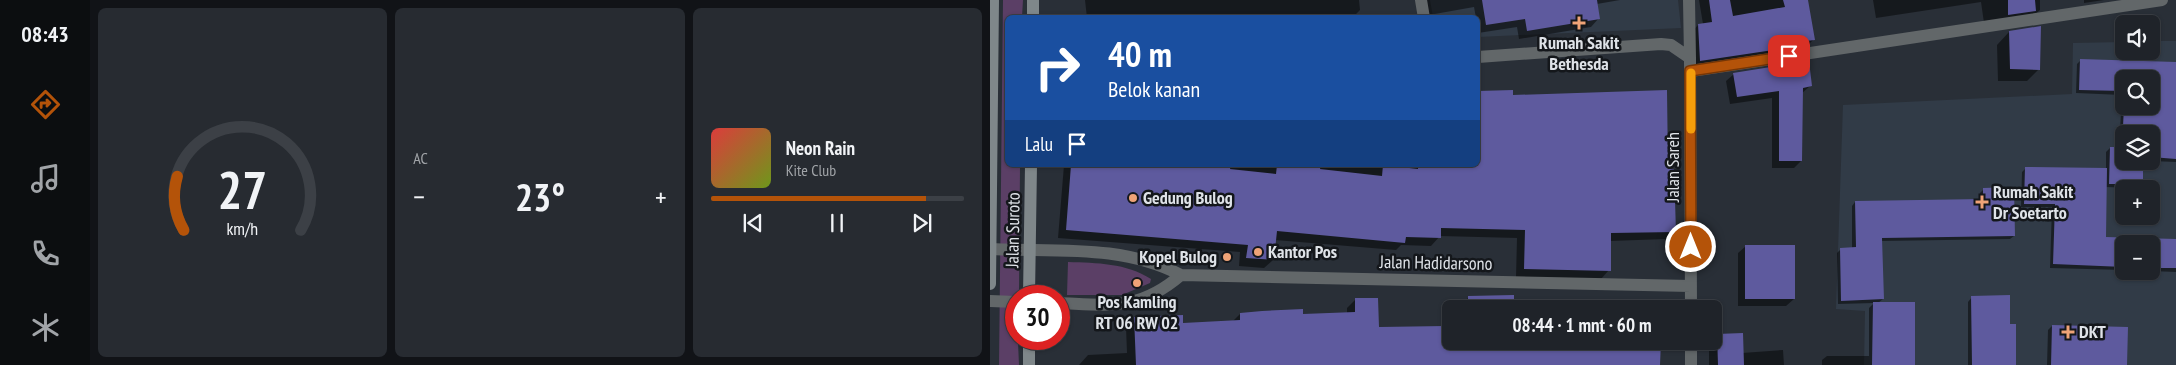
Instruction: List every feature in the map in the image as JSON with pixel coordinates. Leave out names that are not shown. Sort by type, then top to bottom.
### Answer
[{"type":"main road","name":"Jalan Suroto","points":[[990,284],[993,0]]},
{"type":"main road","points":[[1033,0],[1033,15]]},
{"type":"main road","name":"Jalan Suroto","points":[[1029,285],[1031,167]]},
{"type":"main road","points":[[1029,350],[1029,365]]},
{"type":"street","points":[[1421,0],[1424,15]]},
{"type":"street","name":"Jalan Sareh","points":[[1689,0],[1691,300]]},
{"type":"street","points":[[1480,57],[1661,44],[1671,45],[1690,65],[2162,0]]},
{"type":"street","name":"Jalan Hadidarsono","points":[[991,249],[1120,254],[1150,260],[1181,275],[1691,286]]},
{"type":"street","points":[[1070,304],[1130,303],[1157,294],[1181,275]]},
{"type":"street","points":[[990,301],[1005,302]]},
{"type":"street","points":[[1691,350],[1691,365]]},
{"type":"shaded area","points":[[1003,0],[1023,0],[1022,15],[1005,15],[1005,167],[1020,167],[1019,285],[1005,285],[1005,350],[1018,350],[1019,365],[999,365]]},
{"type":"shaded area","name":"Rumah Sakit Bethesda","points":[[1430,0],[1678,0],[1681,28],[1480,37],[1480,15],[1433,15]]},
{"type":"shaded area","name":"Rumah Sakit Dr Soetarto","points":[[2160,41],[2176,41],[2176,365],[1864,365],[1865,311],[1836,309],[1843,105],[2072,94],[2073,43],[2115,42],[2115,60],[2160,60]]},
{"type":"shaded area","points":[[1068,262],[1121,267],[1151,279],[1150,283],[1122,295],[1070,295],[1070,285],[1067,285]]},
{"type":"building","points":[[1482,0],[1597,0],[1600,19],[1527,31],[1525,19],[1486,25]]},
{"type":"building","points":[[1709,0],[1730,0],[1733,16],[1785,7],[1783,0],[1808,0],[1815,40],[1806,41],[1807,45],[1700,61],[1698,24],[1712,22]]},
{"type":"building","points":[[2008,0],[2035,0],[2036,11],[2008,15]]},
{"type":"building","points":[[2041,26],[2040,70],[2010,69],[2009,31]]},
{"type":"building","points":[[2080,59],[2176,62],[2176,159],[2160,158],[2160,125],[2123,125],[2124,115],[2160,115],[2160,70],[2115,70],[2115,91],[2079,90]]},
{"type":"building","points":[[1809,61],[1812,86],[1803,88],[1802,161],[1779,161],[1779,91],[1737,97],[1733,73]]},
{"type":"building","points":[[1513,90],[1513,95],[1667,90],[1668,169],[1674,169],[1676,232],[1611,233],[1611,271],[1524,269],[1525,230],[1441,228],[1441,238],[1406,237],[1405,243],[1277,231],[1274,260],[1246,258],[1248,245],[1066,230],[1071,167],[1230,167],[1230,169],[1276,174],[1277,167],[1320,167],[1320,169],[1382,176],[1383,167],[1418,169],[1418,167],[1480,167],[1480,91]]},
{"type":"building","points":[[2110,147],[2115,147],[2115,170],[2143,170],[2143,180],[2115,180],[2115,184],[2109,184]]},
{"type":"building","points":[[2025,167],[2107,168],[2106,237],[2115,237],[2115,267],[2053,264],[2055,204],[2024,204]]},
{"type":"building","points":[[2014,187],[2015,236],[1882,238],[1884,299],[1841,301],[1840,248],[1856,247],[1855,201],[1983,199],[1983,188]]},
{"type":"building","points":[[2160,239],[2176,239],[2176,268],[2160,268]]},
{"type":"building","points":[[1745,245],[1795,245],[1795,299],[1745,299]]},
{"type":"building","points":[[1514,295],[1514,300],[1468,300],[1468,296]]},
{"type":"building","points":[[2010,295],[2010,324],[2016,324],[2016,365],[1972,365],[1971,296]]},
{"type":"building","points":[[1355,298],[1378,298],[1379,327],[1442,326],[1442,350],[1661,350],[1660,365],[1136,365],[1134,317],[1183,315],[1183,323],[1240,320],[1240,313],[1262,311],[1303,309],[1303,314],[1355,312]]},
{"type":"building","points":[[1873,302],[1915,302],[1915,365],[1872,365]]},
{"type":"building","points":[[2052,325],[2128,327],[2127,365],[2051,365]]},
{"type":"building","points":[[1743,333],[1744,365],[1718,365],[1718,350],[1722,350],[1722,334]]},
{"type":"slow traffic","points":[[1691,73],[1691,129]]},
{"type":"place","name":"Rumah Sakit Bethesda","points":[[1579,23]]},
{"type":"place","name":"Gedung Bulog","points":[[1133,198]]},
{"type":"place","name":"Rumah Sakit Dr Soetarto","points":[[1982,202]]},
{"type":"place","name":"Kantor Pos","points":[[1258,252]]},
{"type":"place","name":"Kopel Bulog","points":[[1227,257]]},
{"type":"place","name":"Pos Kamling RT 06 RW 02","points":[[1137,283]]},
{"type":"place","name":"DKT","points":[[2068,332]]},
{"type":"route","points":[[1691,247],[1690,71],[1789,56]]}]
